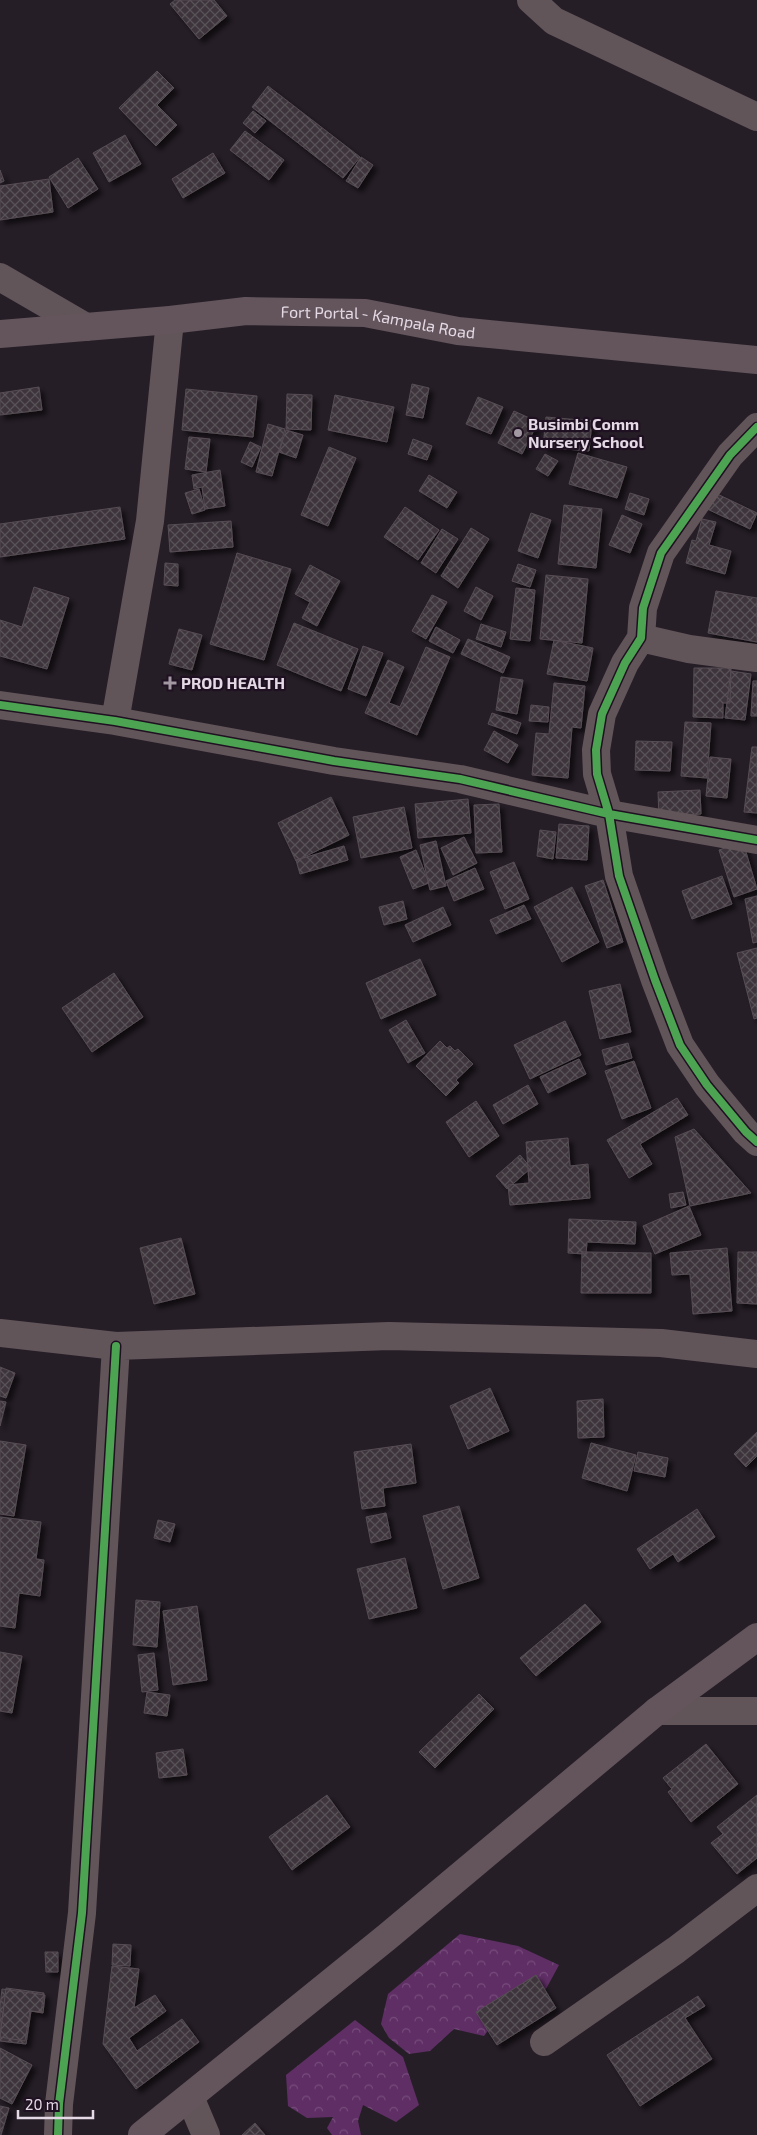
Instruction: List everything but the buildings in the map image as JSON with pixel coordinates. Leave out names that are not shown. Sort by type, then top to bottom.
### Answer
[{"type":"main road","name":"Fort Portal - Kampala Road","points":[[0,334],[170,320],[246,311],[365,313],[458,331],[757,360]]},
{"type":"main road","points":[[142,2135],[379,1943],[657,1711],[757,1637]]},
{"type":"street","points":[[531,0],[554,21],[757,118]]},
{"type":"street","points":[[1,278],[86,326]]},
{"type":"street","points":[[115,721],[150,521],[170,320]]},
{"type":"street","points":[[757,427],[730,455],[661,553],[643,608],[641,638],[625,663],[602,714],[596,750],[596,774],[609,814],[619,876],[680,1045],[713,1092],[746,1132],[757,1142]]},
{"type":"street","points":[[641,638],[689,649],[738,657],[757,658]]},
{"type":"street","points":[[0,705],[115,721],[334,761],[460,778],[609,814],[757,840]]},
{"type":"street","points":[[0,1333],[116,1346],[389,1336],[661,1343],[757,1354]]},
{"type":"street","points":[[58,2135],[59,2104],[82,1913],[116,1346]]},
{"type":"street","points":[[657,1711],[757,1711]]},
{"type":"street","points":[[544,2042],[676,1950],[757,1888]]},
{"type":"street","points":[[190,2097],[206,2135]]},
{"type":"green space","points":[[460,1934],[518,1946],[559,1965],[546,1989],[519,1989],[484,2036],[454,2029],[430,2051],[409,2054],[389,2038],[381,2024],[388,1994]]},
{"type":"green space","points":[[355,2020],[403,2057],[419,2105],[396,2122],[363,2105],[358,2121],[361,2135],[332,2135],[327,2128],[333,2117],[307,2118],[288,2106],[286,2075]]},
{"type":"cycle path","points":[[757,427],[730,455],[661,553],[643,608],[641,638],[625,663],[602,714],[596,750],[597,774],[609,814],[619,876],[680,1045],[707,1085],[746,1132],[757,1142]]},
{"type":"cycle path","points":[[0,705],[115,721],[334,761],[460,779],[609,814],[757,840]]},
{"type":"cycle path","points":[[58,2135],[59,2104],[82,1913],[116,1346]]},
{"type":"place","name":"Busimbi Comm Nursery School","points":[[518,433]]},
{"type":"place","name":"PROD HEALTH","points":[[170,683]]}]
